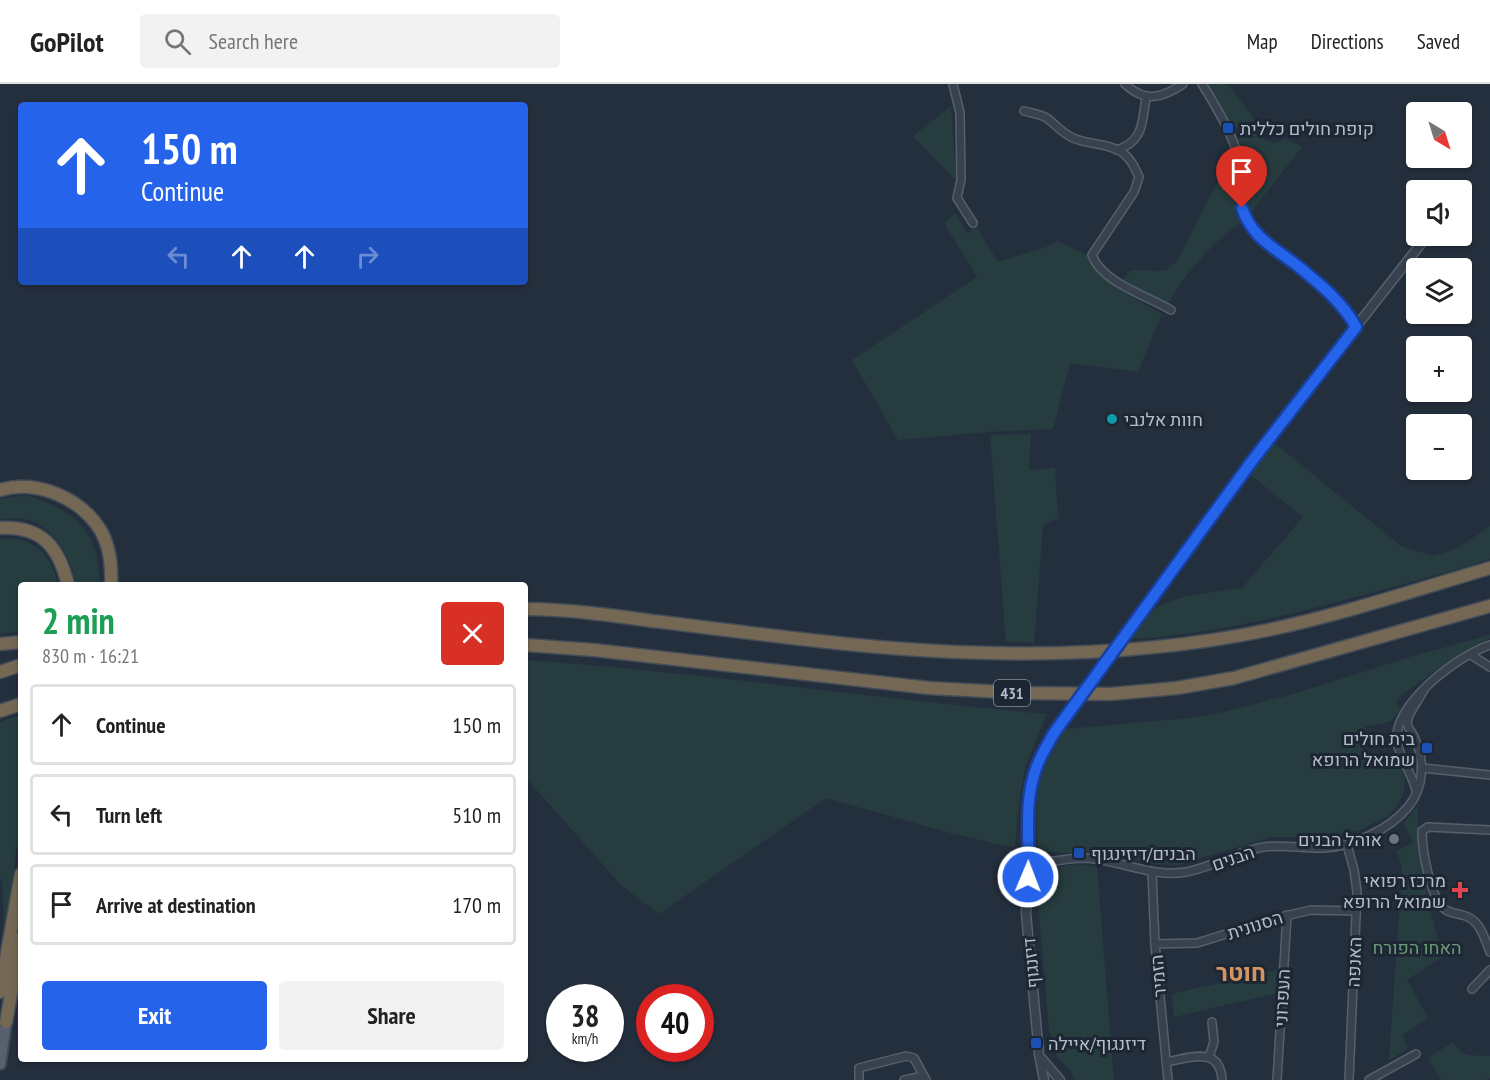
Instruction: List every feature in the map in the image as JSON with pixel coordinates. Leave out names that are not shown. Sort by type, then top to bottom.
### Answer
[{"type":"highway","points":[[0,490],[16,487],[35,488],[66,499],[80,508],[101,531],[110,561],[111,582]]},
{"type":"highway","points":[[0,528],[25,529],[51,545],[59,556],[67,582]]},
{"type":"highway","name":"431","points":[[528,609],[605,615],[892,648],[1003,653],[1110,652],[1200,642],[1304,622],[1490,568]]},
{"type":"highway","name":"431","points":[[528,645],[604,651],[929,688],[1022,693],[1110,694],[1177,688],[1234,678],[1490,606]]},
{"type":"highway","points":[[0,644],[18,643]]},
{"type":"highway","points":[[3,710],[18,705]]},
{"type":"highway","points":[[0,992],[18,891]]},
{"type":"highway","points":[[6,1022],[18,955]]},
{"type":"highway","points":[[6,1022],[18,980]]},
{"type":"main road","points":[[0,1064],[6,1022]]},
{"type":"street","points":[[953,84],[960,112],[961,180],[957,198],[973,223]]},
{"type":"street","points":[[1125,84],[1146,98],[1162,95],[1184,84]]},
{"type":"street","points":[[1202,84],[1230,136],[1239,162],[1242,208],[1252,229],[1316,281],[1344,309],[1356,327]]},
{"type":"street","points":[[1117,150],[1132,143],[1139,134],[1146,98]]},
{"type":"street","points":[[1024,111],[1048,119],[1058,129],[1073,138],[1117,150],[1126,155],[1133,164],[1139,177],[1138,183],[1113,226],[1092,255],[1125,287],[1171,310]]},
{"type":"street","name":"דיזנגוף","points":[[1044,1080],[1039,1054],[1026,913],[1029,860],[1027,814],[1037,766],[1054,733],[1266,443],[1419,246]]},
{"type":"street","points":[[1416,790],[1414,778],[1403,760],[1397,740],[1410,710],[1424,690],[1437,677],[1490,645]]},
{"type":"street","points":[[1471,655],[1490,667]]},
{"type":"street","points":[[1410,710],[1407,723],[1422,758],[1423,768],[1490,775]]},
{"type":"street","name":"הבנים","points":[[1029,860],[1039,862],[1085,858],[1152,872],[1184,872],[1263,848],[1324,848],[1347,845],[1370,835],[1399,816],[1408,807],[1419,786],[1423,768]]},
{"type":"street","points":[[1490,830],[1428,827],[1422,831],[1422,847],[1427,870],[1439,902],[1446,910],[1470,918],[1477,923],[1490,952]]},
{"type":"street","name":"האנפה","points":[[1347,845],[1356,881],[1350,1080]]},
{"type":"street","name":"הזמיר","points":[[1152,872],[1155,944],[1168,1080]]},
{"type":"street","name":"הסנונית","points":[[1155,944],[1197,943],[1287,915],[1311,910],[1356,911]]},
{"type":"street","name":"העפרוני","points":[[1277,1080],[1287,915]]},
{"type":"street","points":[[1472,988],[1490,970]]},
{"type":"street","points":[[1209,1057],[1214,1042],[1212,1022]]},
{"type":"street","points":[[1039,1054],[1060,1080]]},
{"type":"street","points":[[1369,1080],[1416,1054]]},
{"type":"street","points":[[859,1080],[859,1068],[906,1056],[914,1058],[925,1079]]},
{"type":"street","points":[[1166,1062],[1202,1056],[1209,1057],[1219,1066],[1222,1080]]},
{"type":"street","points":[[904,1080],[920,1077],[925,1079]]},
{"type":"green space","points":[[1204,84],[1227,84],[1256,120],[1239,125],[1232,132]]},
{"type":"green space","points":[[951,106],[956,180],[913,136]]},
{"type":"green space","points":[[1251,127],[1265,140],[1276,143],[1286,138],[1302,147],[1248,216],[1233,137]]},
{"type":"green space","points":[[1233,152],[1241,191],[1243,221],[1201,258],[1168,303],[1156,299],[1123,279],[1131,270],[1165,271],[1177,261]]},
{"type":"green space","points":[[955,213],[968,234],[976,226],[998,262],[1049,246],[1057,241],[1087,255],[1093,265],[1110,282],[1162,314],[1138,372],[1070,363],[1053,429],[898,440],[852,360],[977,277],[944,223]]},
{"type":"green space","points":[[1031,434],[1029,470],[1055,468],[1058,518],[1043,526],[1034,643],[1006,642],[990,435]]},
{"type":"green space","points":[[1272,441],[1401,546],[1433,556],[1458,548],[1490,526],[1490,559],[1402,585],[1268,619],[1187,634],[1132,639],[1149,615],[1162,605],[1197,595],[1242,588],[1303,517],[1249,474]]},
{"type":"green space","points":[[25,495],[71,515],[89,536],[95,549],[100,582],[75,582],[66,554],[52,535],[34,522],[24,519],[0,519],[0,499]]},
{"type":"green space","points":[[0,539],[23,541],[32,544],[45,555],[57,582],[18,582],[18,632],[0,634]]},
{"type":"green space","points":[[1490,635],[1490,638],[1461,653],[1399,697],[1396,703],[1401,708],[1391,721],[1365,727],[1363,756],[1401,769],[1405,777],[1403,795],[1391,814],[1358,831],[1318,837],[1272,837],[1178,865],[1155,864],[1113,855],[1044,852],[1038,846],[1036,816],[1041,776],[1051,752],[1065,729],[1189,718],[1223,712],[1290,695],[1413,656]]},
{"type":"green space","points":[[528,660],[656,671],[1047,714],[1025,768],[1015,848],[950,833],[826,798],[659,914],[622,886],[528,780]]},
{"type":"green space","points":[[18,716],[18,841],[4,937],[3,890],[0,875],[0,722]]},
{"type":"green space","name":"האחו הפורח","points":[[1418,805],[1421,863],[1442,957],[1407,980],[1428,1018],[1403,1035],[1408,1049],[1389,1060],[1402,870],[1397,851],[1413,842],[1404,823]]},
{"type":"green space","points":[[1080,864],[1097,867],[1114,1080],[1075,1080],[1069,1069],[1057,1057],[1049,1030],[1037,872],[1041,869]]},
{"type":"green space","points":[[1283,968],[1278,993],[1174,1017],[1172,994]]},
{"type":"green space","points":[[1453,1042],[1465,1054],[1490,1056],[1490,1078],[1486,1080],[1441,1080],[1428,1058]]},
{"type":"place","name":"קופת חולים כללית","points":[[1228,128]]},
{"type":"place","name":"חוות אלנבי","points":[[1112,419]]},
{"type":"place","name":"בית חולים שמואל הרופא","points":[[1427,748]]},
{"type":"place","name":"אוהל הבנים","points":[[1394,839]]},
{"type":"place","name":"הבנים/דיזינגוף","points":[[1079,853]]},
{"type":"place","name":"מרכז רפואי שמואל הרופא","points":[[1460,890]]},
{"type":"place","name":"דיזנגוף/איילה","points":[[1036,1043]]},
{"type":"district","name":"חוטר","points":[[1241,972]]},
{"type":"route","points":[[1028,877],[1027,814],[1030,792],[1037,766],[1054,733],[1252,461],[1356,327],[1344,309],[1316,281],[1252,229],[1242,208]]}]
